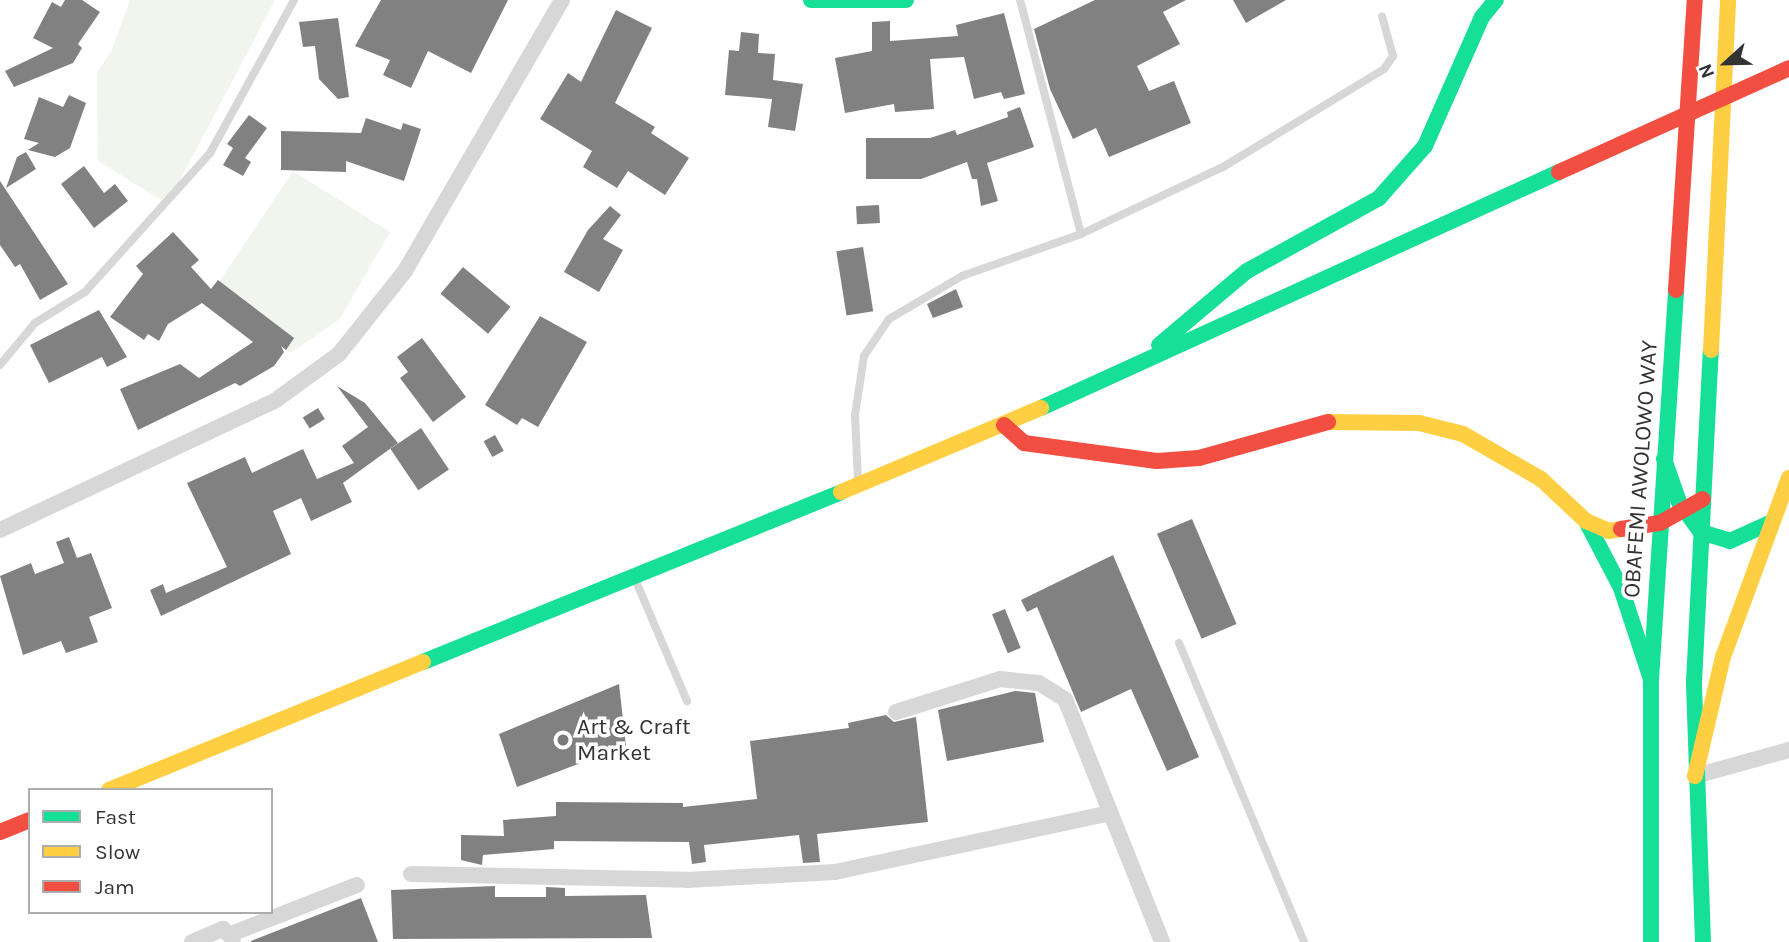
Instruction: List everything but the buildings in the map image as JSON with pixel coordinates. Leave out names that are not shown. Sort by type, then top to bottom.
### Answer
[{"type":"main road","points":[[811,0],[905,0]]},
{"type":"main road","points":[[1148,356],[1247,271],[1379,198],[1425,146],[1482,17],[1496,0]]},
{"type":"main road","name":"OBAFEMI AWOLOWO WAY","points":[[1651,942],[1651,679],[1695,0]]},
{"type":"main road","points":[[1703,942],[1695,776],[1701,532],[1718,254],[1728,1]]},
{"type":"main road","points":[[114,788],[635,579],[1004,425],[1148,356],[1431,235],[1789,68]]},
{"type":"main road","points":[[1004,425],[1024,443],[1157,461],[1199,458],[1339,419],[1419,422],[1463,434],[1498,452],[1541,480],[1586,521],[1609,531],[1660,523],[1703,499]]},
{"type":"main road","points":[[1664,459],[1684,510],[1701,532],[1730,541],[1772,522]]},
{"type":"main road","points":[[1695,776],[1713,687],[1789,478]]},
{"type":"main road","points":[[1586,521],[1621,587],[1651,679]]},
{"type":"main road","points":[[0,832],[28,821]]},
{"type":"street","points":[[0,530],[276,400],[339,354],[405,271],[562,0]]},
{"type":"street","points":[[896,712],[1000,679],[1039,683],[1065,699],[1162,942]]},
{"type":"street","points":[[1695,776],[1789,750]]},
{"type":"street","points":[[411,874],[687,880],[835,872],[1110,813]]},
{"type":"street","points":[[192,942],[213,938],[223,929],[232,938],[357,885]]},
{"type":"lane","points":[[0,365],[34,323],[85,292],[210,153],[294,0]]},
{"type":"lane","points":[[1020,0],[1082,234]]},
{"type":"lane","points":[[859,486],[855,415],[864,356],[874,336],[889,319],[962,276],[1082,234],[1223,167],[1384,69],[1392,56],[1382,16]]},
{"type":"lane","points":[[635,579],[687,701]]},
{"type":"lane","points":[[1179,643],[1304,942]]},
{"type":"shaded area","points":[[130,0],[275,0],[176,188],[161,200],[98,161],[97,73],[112,50]]},
{"type":"shaded area","points":[[293,171],[390,232],[340,319],[290,353],[209,297]]},
{"type":"traffic: fast","points":[[811,0],[906,0]]},
{"type":"traffic: fast","points":[[1159,345],[1247,271],[1379,198],[1425,146],[1482,17],[1496,0]]},
{"type":"traffic: fast","points":[[1041,408],[1559,172]]},
{"type":"traffic: fast","points":[[1651,942],[1651,679],[1676,290]]},
{"type":"traffic: fast","points":[[1703,942],[1694,682],[1711,350]]},
{"type":"traffic: fast","points":[[1664,459],[1679,502],[1701,532],[1730,541],[1772,522]]},
{"type":"traffic: fast","points":[[423,662],[841,492]]},
{"type":"traffic: fast","points":[[1586,521],[1621,588],[1651,679]]},
{"type":"traffic: slow","points":[[1711,350],[1728,0]]},
{"type":"traffic: slow","points":[[841,492],[1041,408]]},
{"type":"traffic: slow","points":[[1328,422],[1419,423],[1463,434],[1541,479],[1586,521],[1609,531],[1621,529]]},
{"type":"traffic: slow","points":[[1695,776],[1723,657],[1789,478]]},
{"type":"traffic: slow","points":[[114,788],[423,662]]},
{"type":"traffic: jam","points":[[1676,290],[1695,0]]},
{"type":"traffic: jam","points":[[1559,172],[1789,68]]},
{"type":"traffic: jam","points":[[1004,425],[1024,443],[1157,461],[1199,458],[1328,422]]},
{"type":"traffic: jam","points":[[1621,529],[1660,523],[1703,499]]},
{"type":"traffic: jam","points":[[0,832],[28,821]]},
{"type":"place","name":"Art & Craft Market","points":[[563,740]]}]
